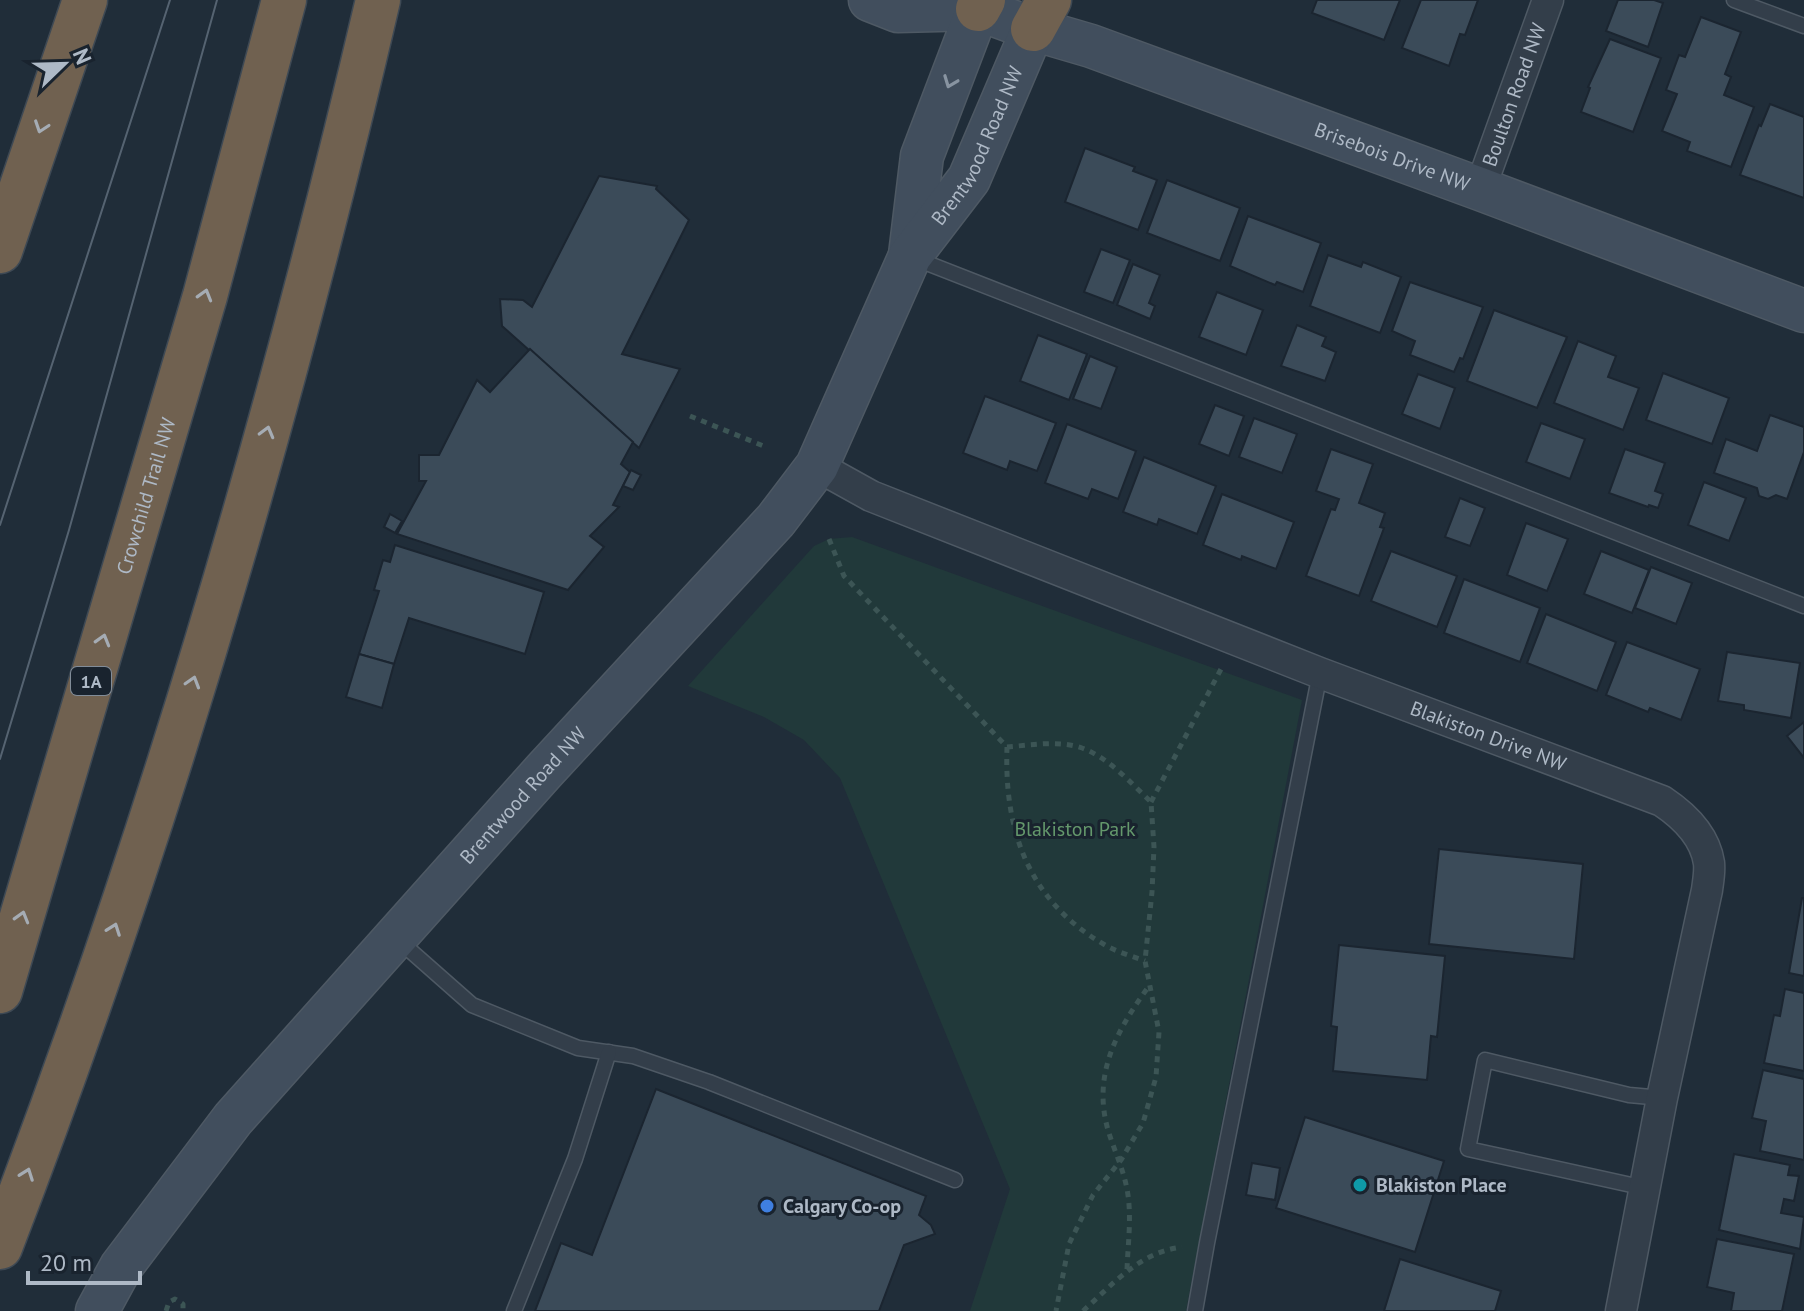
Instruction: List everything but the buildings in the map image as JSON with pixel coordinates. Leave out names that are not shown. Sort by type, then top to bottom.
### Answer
[{"type":"highway","points":[[0,251],[85,0]]},
{"type":"highway","points":[[0,1247],[132,880],[252,489],[352,112],[378,0]]},
{"type":"highway","name":"Crowchild Trail NW","points":[[0,991],[205,296],[284,4]]},
{"type":"street","points":[[870,0],[898,11],[977,3]]},
{"type":"street","name":"Boulton Road NW","points":[[1480,189],[1548,0]]},
{"type":"street","name":"Brisebois Drive NW","points":[[977,3],[1041,15],[1091,46],[1804,311]]},
{"type":"street","name":"Brentwood Road NW","points":[[910,256],[922,156],[977,3]]},
{"type":"street","name":"Brentwood Road NW","points":[[97,1311],[121,1267],[233,1119],[544,771],[776,520],[817,466],[910,256],[969,179],[1041,15]]},
{"type":"street","name":"Blakiston Drive NW","points":[[817,466],[871,496],[1320,673],[1662,801],[1684,816],[1709,862],[1707,890],[1662,1098],[1621,1311]]},
{"type":"lane","points":[[1734,0],[1802,20]]},
{"type":"lane","points":[[910,256],[1804,606]]},
{"type":"lane","points":[[1195,1311],[1320,673]]},
{"type":"lane","points":[[396,938],[472,1005],[578,1048],[633,1056],[709,1082],[955,1180]]},
{"type":"lane","points":[[514,1311],[575,1159],[609,1052]]},
{"type":"lane","points":[[1645,1188],[1468,1149],[1485,1060],[1629,1095],[1662,1098]]},
{"type":"path","points":[[690,416],[766,447]]},
{"type":"path","points":[[829,539],[844,576],[1007,747],[1006,786],[1010,815],[1031,872],[1058,908],[1080,929],[1107,946],[1145,961]]},
{"type":"path","points":[[1056,1311],[1069,1244],[1093,1195],[1121,1160],[1143,1123],[1156,1077],[1159,1032],[1145,961],[1152,892],[1151,802],[1220,670],[1233,638]]},
{"type":"path","points":[[1007,747],[1058,744],[1082,748],[1123,774],[1151,802]]},
{"type":"path","points":[[1127,1269],[1129,1207],[1121,1160],[1109,1131],[1103,1104],[1103,1076],[1113,1044],[1127,1016],[1149,986]]},
{"type":"path","points":[[1083,1311],[1127,1269],[1167,1249],[1207,1243]]},
{"type":"path","points":[[166,1311],[169,1302],[175,1299],[183,1304],[183,1311]]},
{"type":"green space","name":"Blakiston Park","points":[[852,537],[1302,700],[1186,1311],[970,1311],[1010,1189],[840,778],[804,740],[764,717],[688,686],[814,546],[829,539]]},
{"type":"tram line","points":[[0,525],[170,0]]},
{"type":"tram line","points":[[0,759],[69,530],[217,0]]},
{"type":"place","name":"Blakiston Place","points":[[1360,1185]]},
{"type":"place","name":"Calgary Co-op","points":[[767,1206]]}]
